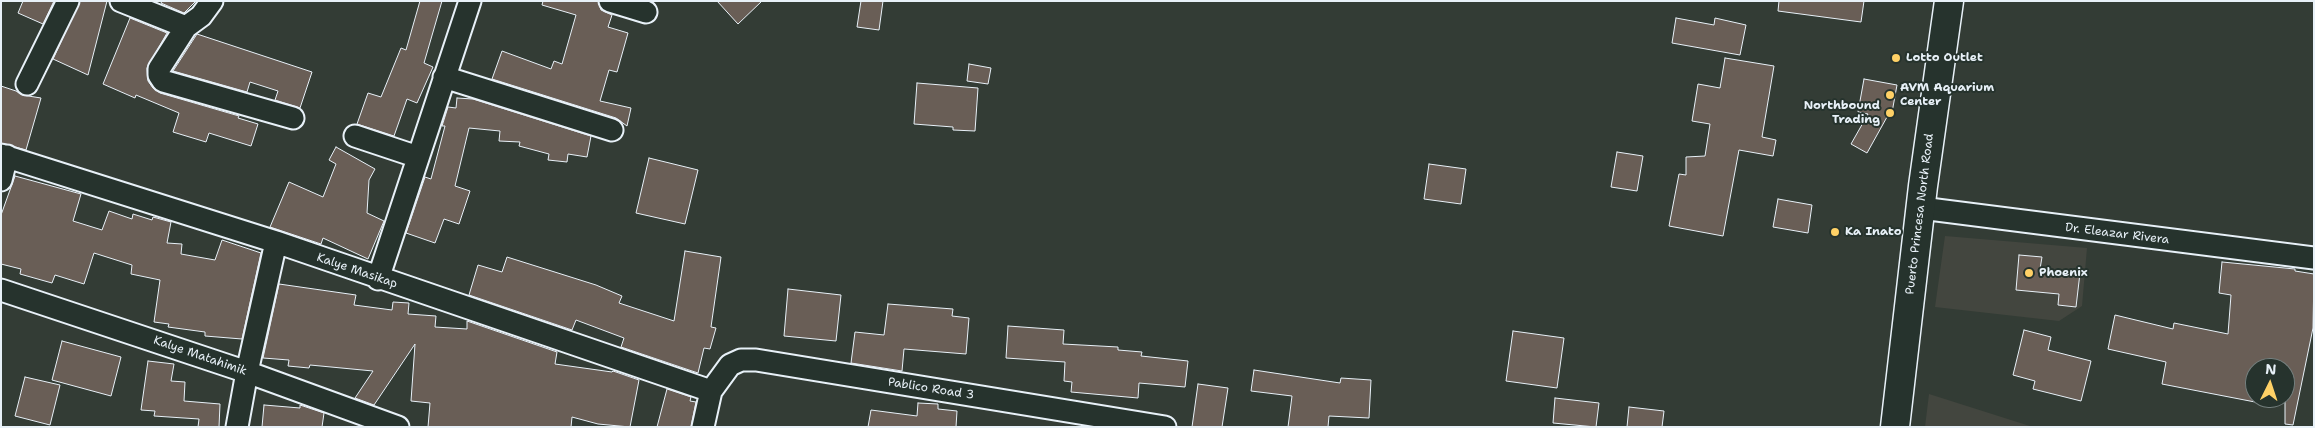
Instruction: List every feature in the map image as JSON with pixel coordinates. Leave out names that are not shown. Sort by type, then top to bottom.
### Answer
[{"type":"main road","name":"Puerto Princesa North Road","points":[[1895,427],[1921,208],[1949,1]]},
{"type":"street","points":[[27,84],[68,1]]},
{"type":"street","points":[[121,1],[186,27]]},
{"type":"street","points":[[212,1],[202,16],[186,27],[159,69],[159,75],[163,81],[293,118]]},
{"type":"street","points":[[378,279],[470,1]]},
{"type":"street","points":[[610,1],[646,12]]},
{"type":"street","points":[[444,77],[612,130]]},
{"type":"street","points":[[355,136],[418,156]]},
{"type":"street","points":[[1,180],[4,155]]},
{"type":"street","name":"Kalye Masikap","points":[[4,155],[276,242],[378,279],[711,391]]},
{"type":"street","name":"Dr. Eleazar Rivera","points":[[1921,208],[2314,258]]},
{"type":"street","points":[[238,427],[247,372],[276,242]]},
{"type":"street","name":"Kalye Matahimik","points":[[1,290],[247,372],[398,427]]},
{"type":"street","name":"Pablico Road 3","points":[[711,391],[730,365],[741,360],[756,360],[1165,427]]},
{"type":"street","points":[[703,427],[711,391]]},
{"type":"shaded area","points":[[1945,236],[2087,248],[2082,306],[2059,321],[1935,307]]},
{"type":"shaded area","points":[[1929,394],[2033,427],[1925,427]]},
{"type":"building","points":[[23,1],[54,1],[43,24],[18,13]]},
{"type":"building","points":[[80,1],[107,1],[88,75],[53,59]]},
{"type":"building","points":[[162,1],[196,1],[184,13],[161,3]]},
{"type":"building","points":[[420,1],[442,1],[424,63],[433,67],[417,103],[407,99],[394,136],[357,124],[368,93],[381,97],[401,48],[406,50]]},
{"type":"building","points":[[543,1],[598,1],[601,10],[612,15],[608,27],[628,33],[617,72],[609,70],[600,101],[631,108],[627,126],[616,118],[492,79],[502,51],[551,69],[554,61],[562,64],[576,15],[542,5]]},
{"type":"building","points":[[717,1],[762,1],[738,24]]},
{"type":"building","points":[[861,1],[883,1],[879,30],[857,27]]},
{"type":"building","points":[[1779,1],[1864,1],[1861,22],[1778,11]]},
{"type":"building","points":[[130,18],[167,33],[147,68],[148,81],[153,88],[160,93],[239,116],[238,118],[258,124],[251,146],[209,133],[206,142],[173,132],[179,113],[136,95],[135,98],[103,84]]},
{"type":"building","points":[[1676,18],[1714,25],[1715,18],[1746,25],[1740,55],[1672,43]]},
{"type":"building","points":[[197,34],[312,72],[300,108],[275,100],[278,91],[250,82],[247,92],[173,71]]},
{"type":"building","points":[[1725,58],[1774,66],[1762,137],[1776,140],[1773,156],[1739,150],[1723,236],[1669,226],[1679,174],[1686,175],[1686,157],[1705,156],[1710,124],[1692,121],[1698,84],[1720,88]]},
{"type":"building","points":[[969,64],[991,68],[988,84],[967,81]]},
{"type":"building","points":[[1864,79],[1897,85],[1891,118],[1887,117],[1867,153],[1851,144],[1868,114],[1858,112]]},
{"type":"building","points":[[917,83],[978,88],[975,131],[953,130],[953,127],[914,124]]},
{"type":"building","points":[[1,86],[22,95],[41,98],[26,150],[1,143]]},
{"type":"building","points":[[457,98],[473,99],[591,136],[587,157],[568,154],[567,162],[548,160],[549,154],[519,146],[520,142],[499,141],[500,131],[469,128],[455,186],[470,191],[459,224],[444,219],[435,243],[406,233],[425,177],[431,179],[448,107],[456,108]]},
{"type":"building","points":[[336,147],[375,169],[369,180],[367,213],[384,221],[368,259],[323,238],[321,244],[270,227],[289,182],[323,197],[336,164],[329,160]]},
{"type":"building","points":[[1617,152],[1643,156],[1637,191],[1611,187]]},
{"type":"building","points":[[649,158],[698,170],[685,224],[636,213]]},
{"type":"building","points":[[1429,164],[1466,169],[1461,204],[1424,199]]},
{"type":"building","points":[[15,176],[81,194],[73,221],[102,230],[109,211],[132,219],[133,214],[152,220],[153,217],[171,222],[167,243],[182,244],[181,254],[215,260],[222,240],[261,253],[242,339],[205,336],[205,332],[168,327],[169,324],[154,322],[160,280],[131,274],[132,265],[94,253],[84,284],[55,275],[52,283],[20,274],[21,269],[1,264],[1,215]]},
{"type":"building","points":[[1778,199],[1812,205],[1808,233],[1773,227]]},
{"type":"building","points":[[685,251],[721,257],[711,327],[716,328],[710,349],[704,348],[698,373],[621,347],[624,338],[576,320],[572,330],[469,295],[478,265],[502,272],[507,257],[596,285],[622,296],[619,303],[674,321]]},
{"type":"building","points":[[2019,255],[2042,257],[2040,269],[2080,273],[2076,307],[2058,305],[2059,294],[2016,290]]},
{"type":"building","points":[[2222,262],[2295,269],[2295,271],[2314,274],[2313,328],[2293,425],[2285,424],[2285,408],[2295,408],[2295,358],[2245,358],[2245,400],[2162,384],[2166,362],[2108,349],[2115,315],[2173,329],[2174,323],[2228,334],[2231,295],[2219,293]]},
{"type":"building","points":[[279,284],[356,295],[354,305],[392,310],[393,302],[409,303],[408,314],[436,316],[435,327],[467,329],[467,321],[557,352],[555,364],[613,371],[639,380],[630,427],[598,424],[572,417],[571,427],[428,427],[430,403],[411,401],[415,344],[374,405],[355,398],[373,371],[310,365],[309,368],[288,366],[289,360],[263,358]]},
{"type":"building","points":[[788,289],[841,295],[836,341],[784,336]]},
{"type":"building","points":[[888,304],[953,309],[952,316],[969,318],[966,354],[904,349],[902,371],[851,363],[855,332],[884,335]]},
{"type":"building","points":[[1008,326],[1064,330],[1063,344],[1118,347],[1118,350],[1142,352],[1141,356],[1188,361],[1185,387],[1139,383],[1138,398],[1071,392],[1072,382],[1064,381],[1065,362],[1006,358]]},
{"type":"building","points":[[2024,330],[2051,337],[2048,350],[2091,361],[2081,401],[2033,389],[2035,381],[2013,375]]},
{"type":"building","points":[[1513,331],[1564,338],[1557,388],[1506,381]]},
{"type":"building","points":[[62,341],[121,357],[111,396],[52,380]]},
{"type":"building","points":[[148,361],[174,364],[171,381],[185,382],[184,401],[220,404],[219,427],[198,427],[199,419],[154,416],[155,411],[141,410]]},
{"type":"building","points":[[1254,370],[1340,383],[1341,378],[1371,380],[1369,418],[1329,416],[1328,427],[1288,427],[1292,396],[1251,391]]},
{"type":"building","points":[[25,377],[60,385],[50,425],[15,416]]},
{"type":"building","points":[[1198,384],[1228,388],[1222,427],[1192,427]]},
{"type":"building","points":[[667,389],[691,397],[690,401],[696,402],[691,427],[657,427]]},
{"type":"building","points":[[1555,398],[1599,403],[1596,427],[1553,423]]},
{"type":"building","points":[[918,403],[938,404],[938,409],[957,411],[956,427],[868,427],[871,410],[917,416]]},
{"type":"building","points":[[264,405],[300,408],[300,405],[324,413],[322,427],[262,427]]},
{"type":"building","points":[[1629,407],[1664,411],[1662,427],[1627,427]]},
{"type":"place","name":"Lotto Outlet","points":[[1896,58]]},
{"type":"place","name":"AVM Aquarium Center","points":[[1890,95]]},
{"type":"place","name":"Northbound Trading","points":[[1890,113]]},
{"type":"place","name":"Ka Inato","points":[[1835,232]]},
{"type":"place","name":"Phoenix","points":[[2029,273]]}]
